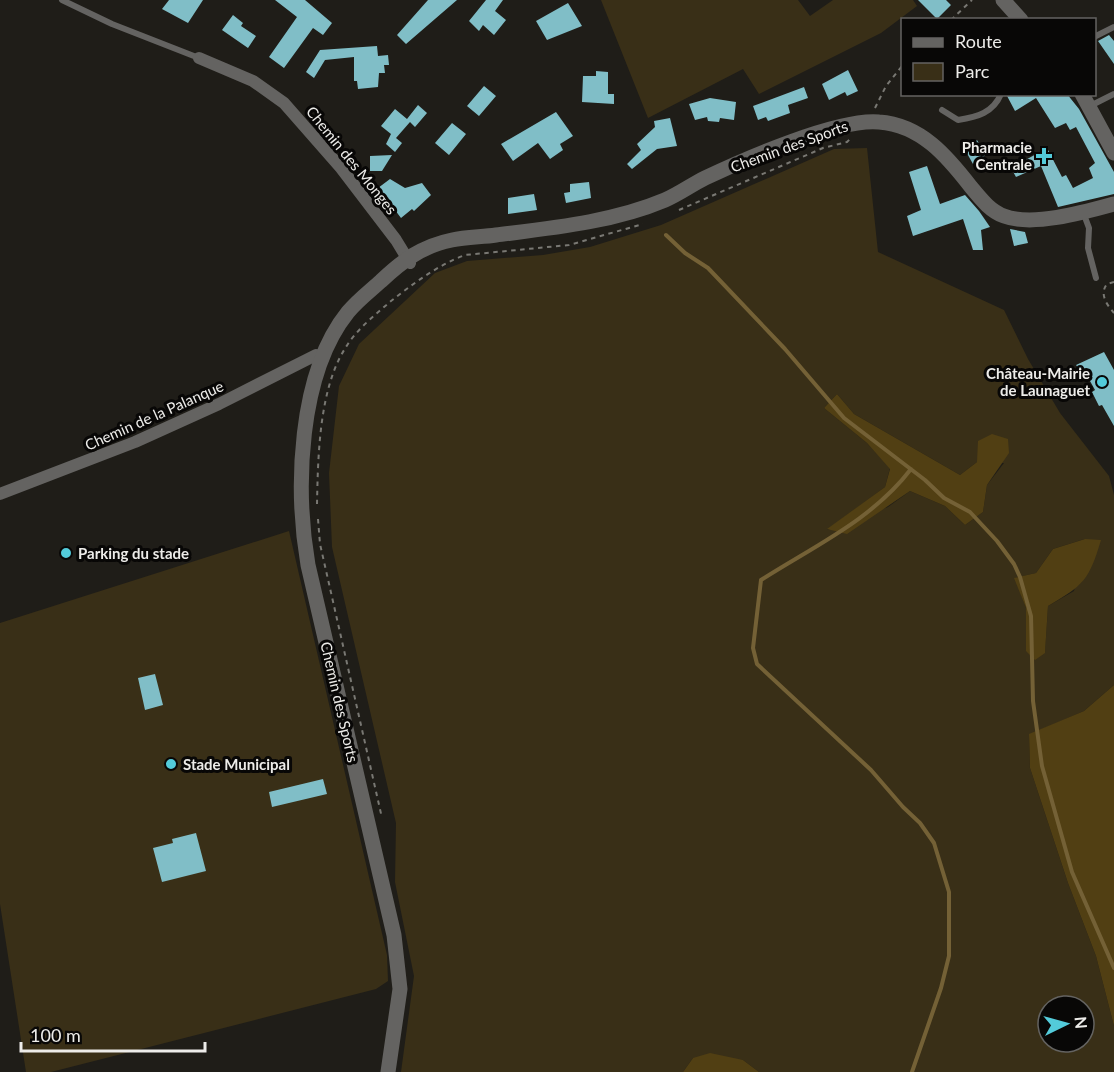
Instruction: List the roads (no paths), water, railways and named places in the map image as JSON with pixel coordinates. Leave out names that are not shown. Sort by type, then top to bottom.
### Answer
[{"type":"street","points":[[1003,0],[1019,18]]},
{"type":"street","name":"Chemin des Monges","points":[[199,58],[253,81],[284,103],[341,168],[408,260]]},
{"type":"street","points":[[1086,100],[1114,153]]},
{"type":"street","name":"Chemin des Sports","points":[[388,1072],[400,989],[394,935],[308,565],[302,520],[302,480],[311,395],[315,377],[334,334],[408,260],[472,238],[554,228],[628,212],[666,200],[732,166],[832,128],[855,123],[879,122],[921,135],[952,163],[993,211],[1006,217],[1020,219],[1083,212],[1114,204]]},
{"type":"street","name":"Chemin de la Palanque","points":[[0,494],[135,442],[219,404],[316,355]]},
{"type":"lane","name":"Chemin des Monges","points":[[62,0],[112,24],[199,58]]},
{"type":"lane","points":[[1096,36],[1114,27]]},
{"type":"lane","points":[[1086,100],[1114,94]]},
{"type":"lane","points":[[942,110],[958,120],[974,118],[995,107],[1000,96]]},
{"type":"lane","points":[[1083,212],[1089,228],[1088,248],[1096,278]]},
{"type":"waterway","points":[[666,235],[685,253],[708,268],[785,349],[844,418],[925,480],[944,498],[970,512],[997,541],[1014,564],[1031,616],[1033,701],[1042,766],[1072,872],[1114,968]]},
{"type":"waterway","points":[[911,469],[896,487],[860,518],[761,580],[753,648],[757,664],[871,770],[920,823],[934,843],[949,892],[949,956],[941,988],[912,1072]]},
{"type":"place","name":"Pharmacie Centrale","points":[[1044,156]]},
{"type":"place","name":"Château-Mairie de Launaguet","points":[[1102,382]]},
{"type":"place","name":"Parking du stade","points":[[66,553]]},
{"type":"place","name":"Stade Municipal","points":[[171,764]]}]
